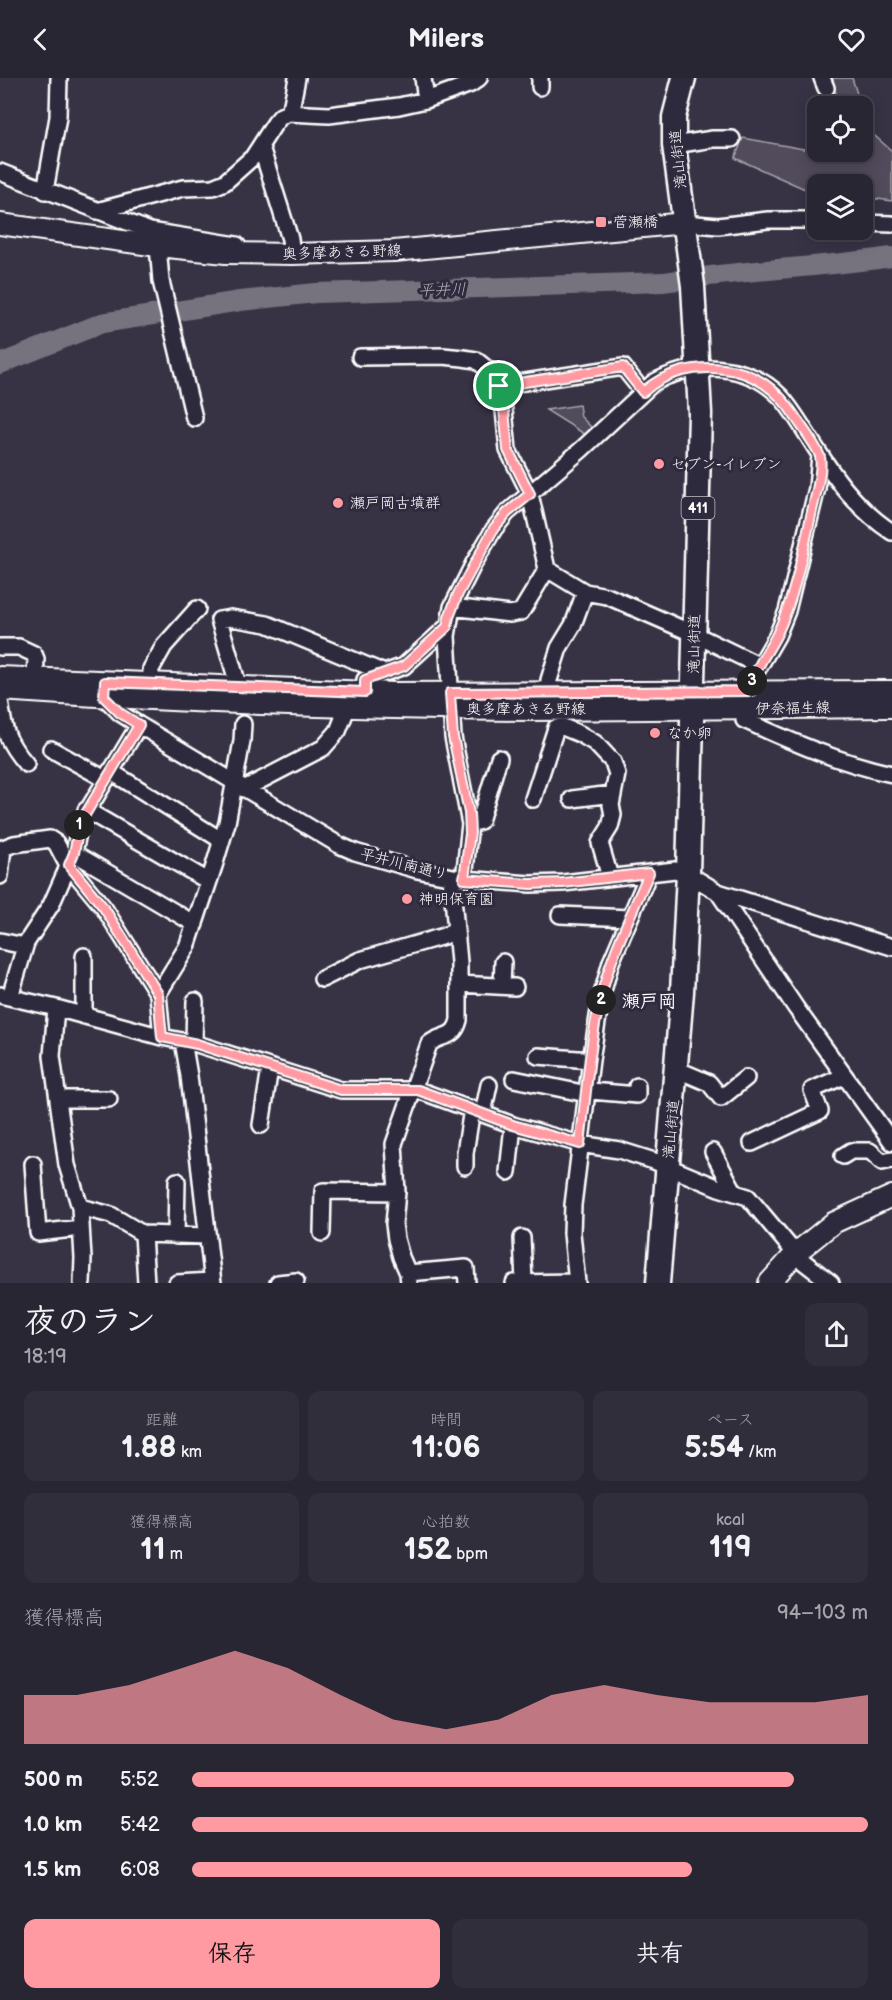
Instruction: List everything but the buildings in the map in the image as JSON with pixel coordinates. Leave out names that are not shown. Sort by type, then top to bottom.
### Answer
[{"type":"highway","name":"滝山街道","points":[[658,1283],[676,1069],[688,874],[700,413],[693,286],[674,145],[674,117],[684,78]]},
{"type":"main road","name":"奥多摩あきる野線","points":[[0,224],[226,253],[292,254],[394,251],[686,230]]},
{"type":"main road","name":"奥多摩あきる野線","points":[[0,677],[35,678],[104,689],[151,684],[365,692],[451,701],[693,701]]},
{"type":"main road","name":"奥多摩あきる野線","points":[[0,690],[104,689],[348,706],[549,693],[693,701]]},
{"type":"main road","name":"伊奈福生線","points":[[693,701],[892,691]]},
{"type":"main road","name":"伊奈福生線","points":[[748,700],[892,707]]},
{"type":"main road","points":[[769,1283],[796,1253],[832,1223],[892,1196]]},
{"type":"street","points":[[45,191],[58,117],[59,78]]},
{"type":"street","points":[[288,113],[297,78]]},
{"type":"street","points":[[423,78],[426,100]]},
{"type":"street","points":[[97,211],[183,188],[213,187],[225,182],[253,157],[274,123],[288,113],[329,115],[391,107],[426,100],[471,84],[479,78]]},
{"type":"street","points":[[674,145],[713,139],[732,139]]},
{"type":"street","points":[[0,172],[150,231],[292,254],[283,213],[261,147]]},
{"type":"street","points":[[686,230],[768,220],[807,220]]},
{"type":"street","points":[[873,223],[892,224]]},
{"type":"street","points":[[158,246],[162,285],[194,418]]},
{"type":"street","points":[[360,357],[443,356],[476,360],[491,372],[499,386],[503,400],[508,450],[530,494],[548,569],[526,608],[521,612],[510,614],[452,607]]},
{"type":"street","points":[[499,386],[623,367],[643,392]]},
{"type":"street","points":[[467,1283],[466,1268],[408,1278],[396,1239],[394,1224],[397,1192],[394,1144],[429,1044],[453,1033],[459,1020],[457,878],[470,824],[453,737],[447,627],[452,607],[474,563],[494,528],[507,513],[653,383],[664,377],[699,368],[728,369],[758,379],[767,385],[786,404],[843,489],[892,532]]},
{"type":"street","points":[[820,456],[817,488],[787,611],[777,636],[752,679],[744,720],[823,755],[892,774]]},
{"type":"street","points":[[548,569],[585,592],[607,596],[694,633],[760,666]]},
{"type":"street","points":[[549,693],[549,680],[559,648],[573,625],[585,592]]},
{"type":"street","points":[[151,684],[151,669],[164,646],[197,609]]},
{"type":"street","points":[[238,688],[219,620],[231,618],[267,624],[382,672]]},
{"type":"street","points":[[365,692],[365,680],[404,666],[447,627]]},
{"type":"street","points":[[0,648],[19,647],[34,654],[35,678]]},
{"type":"street","name":"平井川南通り","points":[[104,689],[120,713],[317,833],[355,852],[417,870],[457,878],[530,884],[563,883],[675,870],[688,874],[718,892],[892,947]]},
{"type":"street","points":[[0,701],[4,731],[14,750],[26,764]]},
{"type":"street","points":[[238,785],[323,748],[338,731],[348,706]]},
{"type":"street","points":[[158,994],[187,947],[227,823],[238,785],[243,724]]},
{"type":"street","points":[[139,725],[86,810],[80,823],[71,859],[51,905],[25,946],[3,997],[56,1008],[188,1042],[341,1090],[413,1090],[442,1098],[513,1125],[580,1144],[619,1150],[654,1161],[719,1188],[748,1197],[796,1253],[831,1283]]},
{"type":"street","points":[[533,799],[556,728],[563,727],[595,743],[613,762],[617,774],[610,805],[612,815],[610,827],[600,843],[610,877]]},
{"type":"street","points":[[51,749],[108,775],[221,840]]},
{"type":"street","points":[[470,824],[480,821],[499,758]]},
{"type":"street","points":[[572,799],[612,794]]},
{"type":"street","points":[[86,810],[208,881]]},
{"type":"street","points":[[0,876],[2,847],[50,839],[56,843],[71,859],[158,994],[162,1037]]},
{"type":"street","points":[[71,859],[195,924]]},
{"type":"street","points":[[522,1238],[519,1282],[577,1283],[572,1233],[575,1179],[591,1060],[606,976],[649,873]]},
{"type":"street","points":[[718,892],[892,1142]]},
{"type":"street","points":[[560,915],[630,918]]},
{"type":"street","points":[[322,979],[360,960],[444,936],[456,930]]},
{"type":"street","points":[[0,941],[25,946]]},
{"type":"street","points":[[84,956],[84,1016]]},
{"type":"street","points":[[459,984],[508,987],[503,962]]},
{"type":"street","points":[[177,1283],[213,1282],[189,1076],[188,1042],[195,1001]]},
{"type":"street","points":[[56,1008],[52,1056],[67,1165],[80,1206],[82,1283]]},
{"type":"street","points":[[538,1056],[591,1060]]},
{"type":"street","points":[[261,1125],[270,1068]]},
{"type":"street","points":[[676,1069],[709,1083],[721,1098],[747,1078]]},
{"type":"street","points":[[752,1143],[820,1111],[812,1090],[844,1076]]},
{"type":"street","points":[[514,1079],[587,1094],[591,1091],[637,1095]]},
{"type":"street","points":[[465,1166],[465,1153],[489,1085]]},
{"type":"street","points":[[58,1099],[109,1099]]},
{"type":"street","points":[[508,1172],[513,1125]]},
{"type":"street","points":[[843,1156],[851,1151],[860,1150],[870,1151],[882,1162],[892,1160]]},
{"type":"street","points":[[713,1152],[734,1191]]},
{"type":"street","points":[[33,1164],[38,1233],[81,1228]]},
{"type":"street","points":[[176,1236],[177,1181]]},
{"type":"street","points":[[322,1233],[323,1191],[397,1192]]},
{"type":"street","points":[[80,1206],[111,1215],[143,1234],[207,1236]]},
{"type":"street","points":[[143,1234],[146,1283]]},
{"type":"street","points":[[278,1283],[296,1278]]},
{"type":"shaded area","points":[[832,78],[852,78],[858,96],[836,96]]},
{"type":"shaded area","points":[[873,134],[892,151],[892,201],[873,198],[873,174],[807,174],[807,189],[805,189],[735,158],[743,138],[807,150],[807,162],[873,162]]},
{"type":"shaded area","points":[[579,405],[581,417],[593,429],[586,435],[546,410]]},
{"type":"waterway","name":"平井川","points":[[0,364],[102,323],[240,301],[316,293],[664,282],[892,257]]},
{"type":"place","name":"菅瀬橋","points":[[601,222]]},
{"type":"place","name":"セブン-イレブン","points":[[659,464]]},
{"type":"place","name":"瀬戸岡古墳群","points":[[338,503]]},
{"type":"place","name":"なか卵","points":[[655,733]]},
{"type":"place","name":"神明保育園","points":[[407,899]]},
{"type":"district","name":"瀬戸岡","points":[[649,1001]]},
{"type":"route","points":[[623,367],[643,392],[653,383],[681,371],[699,368],[728,369],[758,379],[782,398],[820,456],[817,488],[787,611],[777,636],[752,679],[752,691],[450,693],[453,737],[469,813],[470,833],[464,879],[497,883],[563,883],[649,873],[606,976],[595,1029],[580,1144],[513,1125],[418,1090],[341,1090],[197,1044],[162,1037],[158,994],[104,908],[69,865],[80,823],[86,810],[139,725],[120,713],[104,697],[105,682],[365,692],[365,680],[404,666],[447,627],[458,594],[494,528],[507,513],[530,494],[508,450],[503,400],[499,386],[623,367]]}]
